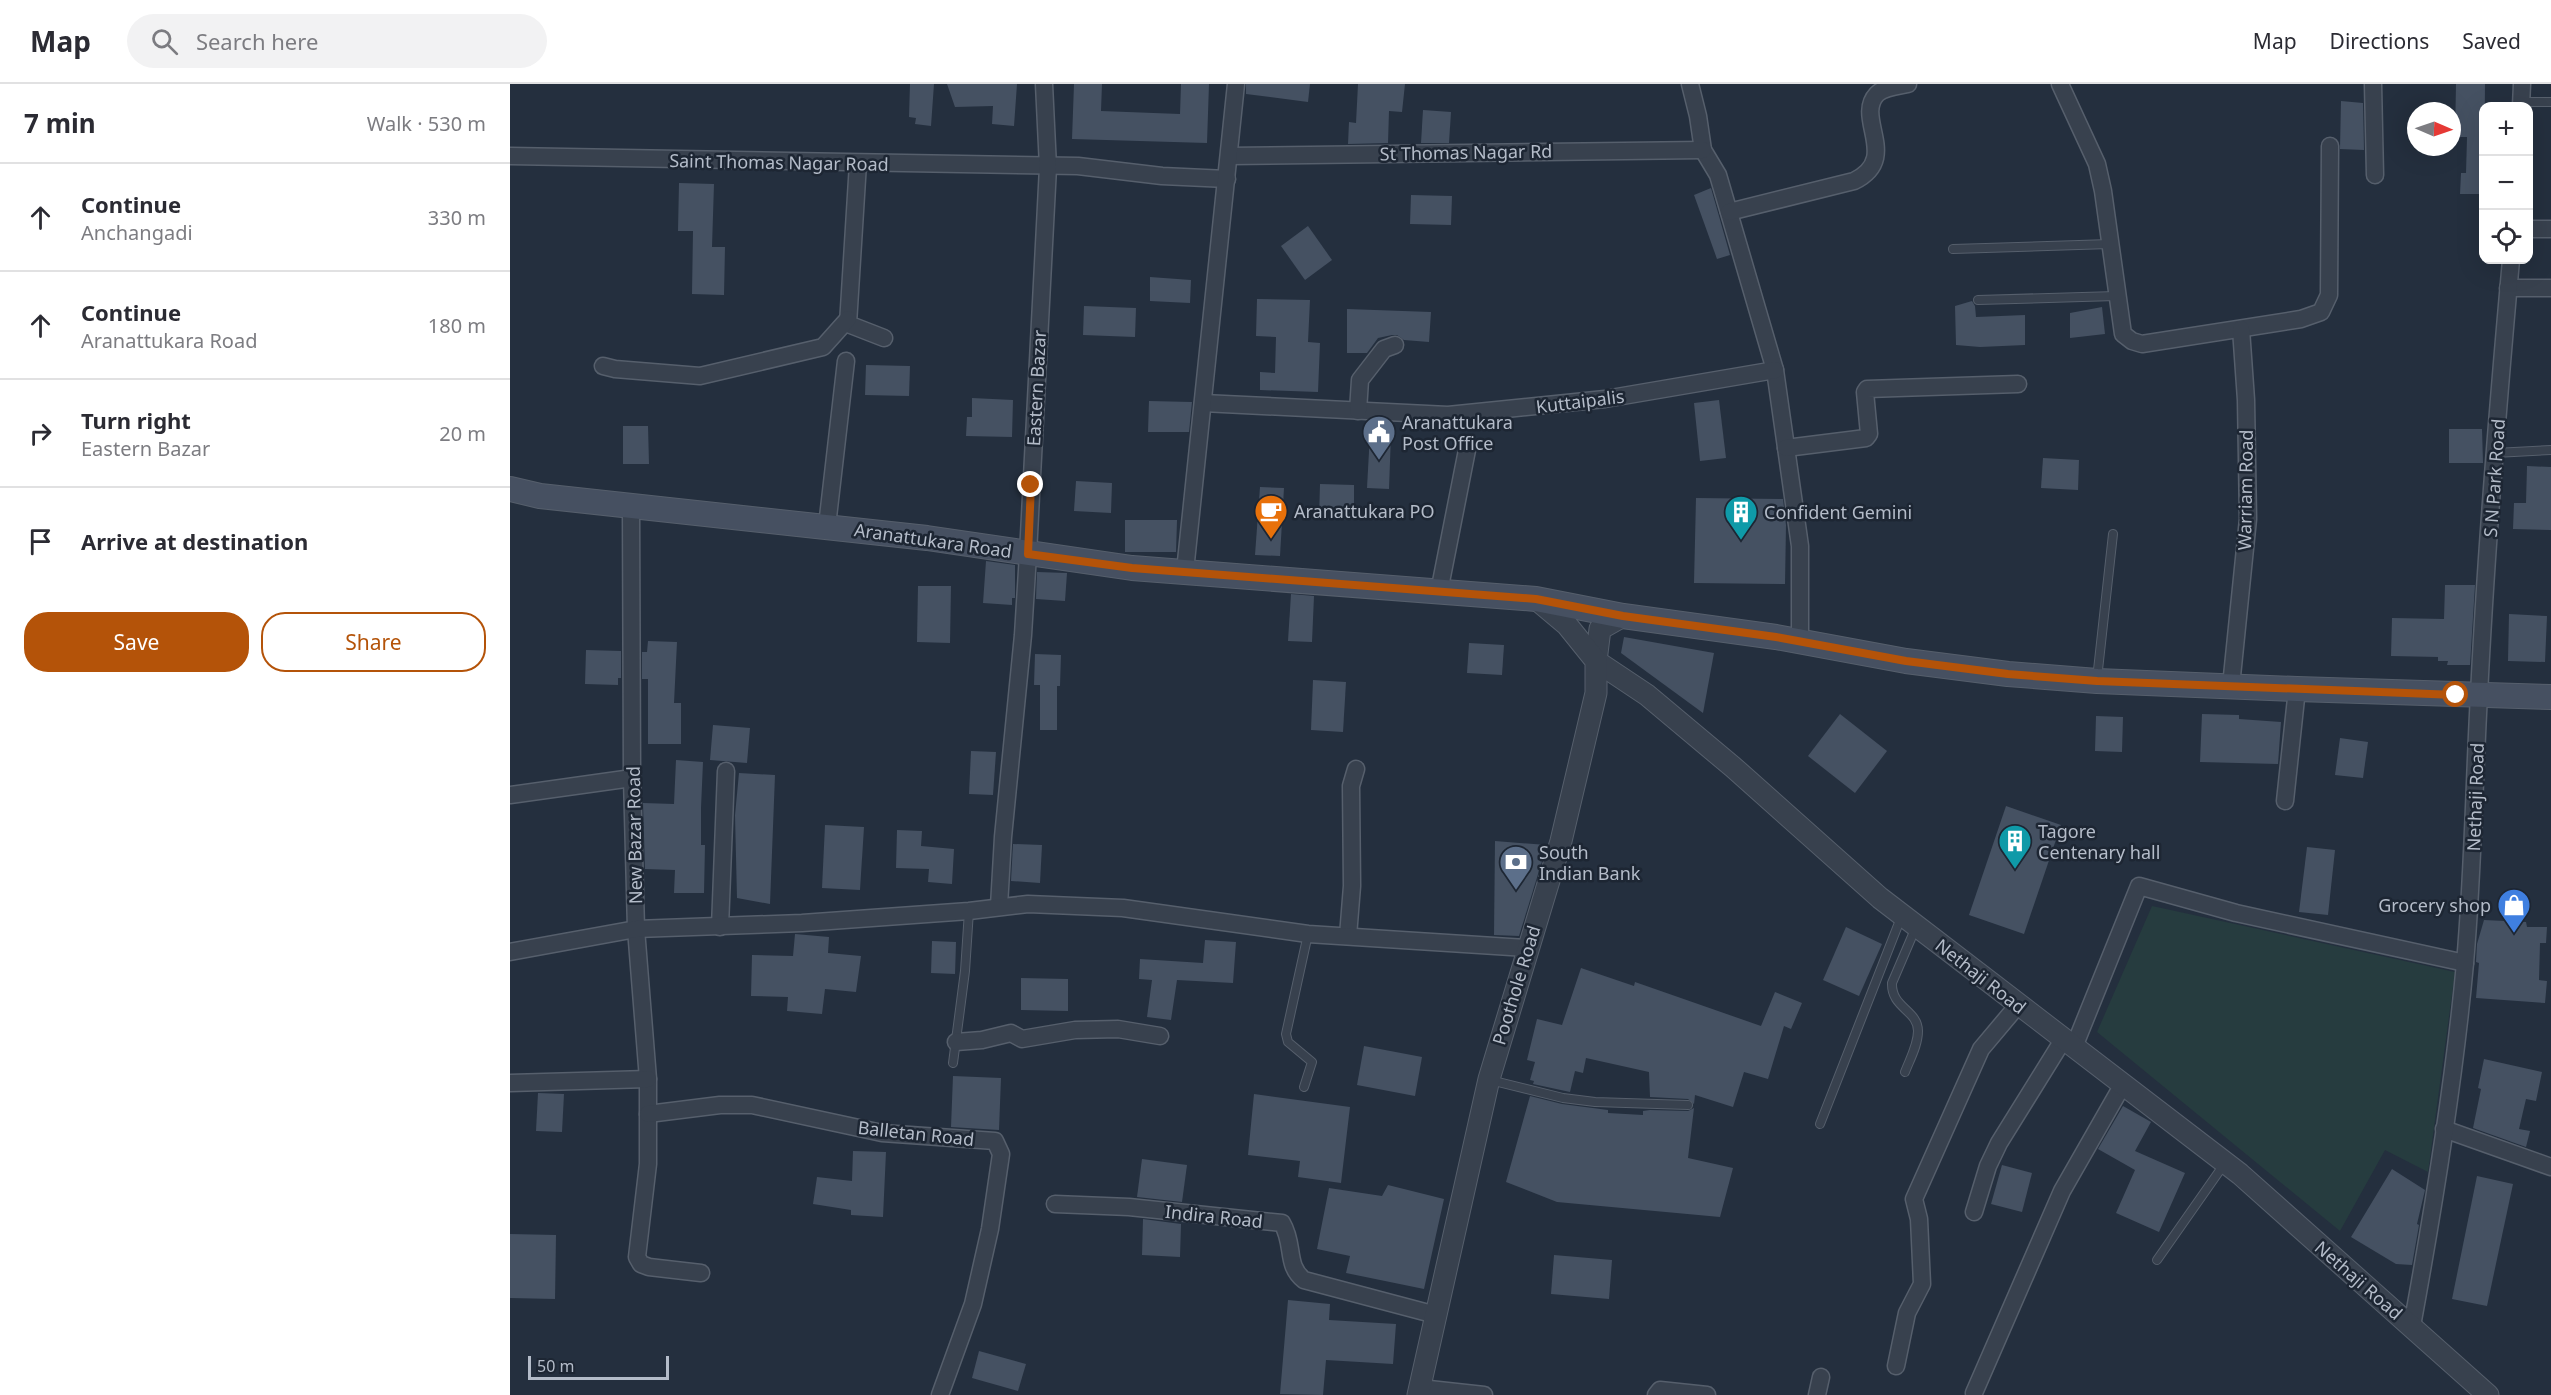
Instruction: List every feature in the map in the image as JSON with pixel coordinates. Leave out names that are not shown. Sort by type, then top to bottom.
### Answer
[{"type":"main road","name":"Aranattukara Road","points":[[510,489],[540,496],[927,538],[1132,568],[1536,599],[1623,616],[1800,641],[1906,661],[2008,674],[2097,681],[2551,697]]},
{"type":"street","name":"Eastern Bazar","points":[[999,906],[1028,554],[1048,167],[1044,84]]},
{"type":"street","points":[[1185,571],[1236,84]]},
{"type":"street","points":[[1690,84],[1703,150],[1718,175],[1775,370],[1800,546],[1800,641]]},
{"type":"street","points":[[1729,212],[1854,181],[1868,174],[1875,165],[1871,106],[1876,94],[1884,89],[1908,84]]},
{"type":"street","points":[[2060,84],[2097,164],[2103,190],[2123,334],[2132,341],[2142,344],[2301,319],[2321,312],[2329,295],[2330,146]]},
{"type":"street","points":[[2373,84],[2375,175]]},
{"type":"street","points":[[2521,102],[2522,84]]},
{"type":"street","name":"St Thomas Nagar Rd","points":[[1230,156],[1703,150]]},
{"type":"street","name":"Saint Thomas Nagar Road","points":[[510,156],[1078,166],[1151,175],[1227,179]]},
{"type":"street","points":[[858,163],[848,324],[884,338]]},
{"type":"street","points":[[2533,230],[2551,229]]},
{"type":"street","name":"S N Park Road","points":[[2479,696],[2511,264]]},
{"type":"street","points":[[2508,288],[2551,288]]},
{"type":"street","points":[[603,366],[700,376],[823,347],[848,320]]},
{"type":"street","name":"Warriam Road","points":[[2231,686],[2248,519],[2246,400],[2241,329]]},
{"type":"street","points":[[1358,411],[1360,380],[1384,349],[1395,345]]},
{"type":"street","points":[[827,526],[846,361]]},
{"type":"street","name":"Kuttaipalis","points":[[1203,403],[1448,415],[1605,399],[1775,370]]},
{"type":"street","points":[[1786,448],[1866,438],[1869,434],[1865,392],[1867,389],[2018,384]]},
{"type":"street","points":[[1439,592],[1468,445]]},
{"type":"street","name":"New Bazar Road","points":[[631,506],[632,778],[636,929],[648,1079],[648,1164],[637,1257],[641,1264],[649,1267],[701,1273]]},
{"type":"street","points":[[1536,599],[1568,625],[1596,661]]},
{"type":"street","points":[[1596,661],[1600,629],[1623,616]]},
{"type":"street","name":"Nethaji Road","points":[[1596,661],[1656,702],[1909,920],[2225,1163],[2412,1326],[2483,1394]]},
{"type":"street","name":"Poothole Road","points":[[1419,1391],[1488,1080],[1561,841],[1590,724],[1596,693],[1596,661]]},
{"type":"street","points":[[2284,801],[2297,689]]},
{"type":"street","name":"Nethaji Road","points":[[2412,1326],[2432,1215],[2465,963],[2475,822],[2479,696]]},
{"type":"street","points":[[1348,936],[1352,886],[1351,786],[1356,769]]},
{"type":"street","points":[[720,927],[726,771]]},
{"type":"street","points":[[510,795],[632,778]]},
{"type":"street","points":[[1974,1212],[1988,1167],[1999,1143],[2068,1043],[2139,886],[2236,913],[2465,963]]},
{"type":"street","points":[[510,952],[636,929],[720,927],[969,911],[1028,904],[1123,908],[1308,934],[1527,948]]},
{"type":"street","points":[[1896,1366],[1907,1313],[1922,1284],[1919,1220],[1914,1199],[1981,1049],[2018,1005]]},
{"type":"street","points":[[956,1042],[982,1041],[1011,1032],[1022,1039],[1075,1030],[1118,1029],[1160,1036]]},
{"type":"street","points":[[510,1083],[648,1079]]},
{"type":"street","points":[[1974,1393],[2062,1191],[2122,1086]]},
{"type":"street","name":"Balletan Road","points":[[648,1114],[720,1105],[752,1105],[882,1133],[995,1141],[1001,1154],[990,1229],[973,1304],[940,1395]]},
{"type":"street","points":[[2444,1129],[2551,1167]]},
{"type":"street","name":"Indira Road","points":[[1055,1204],[1129,1207],[1282,1223],[1291,1242],[1294,1270],[1304,1280],[1436,1315]]},
{"type":"street","points":[[1817,1395],[1821,1377]]},
{"type":"street","points":[[1656,1395],[1660,1390],[1707,1395]]},
{"type":"street","points":[[1419,1391],[1484,1395]]},
{"type":"lane","points":[[2533,103],[2551,102]]},
{"type":"lane","points":[[1953,249],[2110,244]]},
{"type":"lane","points":[[1978,300],[2116,296]]},
{"type":"lane","points":[[2495,453],[2551,450]]},
{"type":"lane","points":[[2097,681],[2113,534]]},
{"type":"lane","points":[[953,1063],[969,911]]},
{"type":"lane","points":[[1905,1072],[1916,1044],[1917,1024],[1911,1015],[1897,1003],[1892,993],[1892,983],[1909,920]]},
{"type":"lane","points":[[1820,1124],[1909,920]]},
{"type":"lane","points":[[1304,1087],[1312,1062],[1288,1042],[1286,1034],[1308,934]]},
{"type":"lane","points":[[1488,1080],[1563,1098],[1595,1102],[1688,1105]]},
{"type":"lane","points":[[2157,1260],[2225,1163]]},
{"type":"green space","points":[[2152,906],[2455,972],[2428,1172],[2385,1150],[2340,1231],[2097,1032]]},
{"type":"building","points":[[910,84],[934,84],[931,126],[915,124],[916,118],[909,117]]},
{"type":"building","points":[[947,84],[1017,84],[1014,126],[992,124],[993,106],[955,107]]},
{"type":"building","points":[[1074,84],[1102,84],[1101,111],[1180,114],[1181,84],[1209,84],[1207,143],[1072,139]]},
{"type":"building","points":[[1246,84],[1310,84],[1308,102],[1246,94]]},
{"type":"building","points":[[1358,84],[1405,84],[1402,112],[1389,111],[1388,143],[1348,144],[1349,122],[1356,123]]},
{"type":"building","points":[[2456,84],[2485,84],[2485,102],[2479,102],[2479,194],[2460,194],[2461,173],[2466,173],[2467,137],[2461,137],[2461,102],[2456,102]]},
{"type":"building","points":[[2341,101],[2363,103],[2364,150],[2340,149]]},
{"type":"building","points":[[1423,110],[1451,112],[1449,143],[1421,143]]},
{"type":"building","points":[[679,183],[714,184],[712,247],[725,247],[724,295],[692,294],[693,231],[678,231]]},
{"type":"building","points":[[1711,188],[1730,255],[1717,259],[1694,195]]},
{"type":"building","points":[[1411,195],[1452,196],[1451,225],[1410,224]]},
{"type":"building","points":[[1308,226],[1332,260],[1305,280],[1281,246]]},
{"type":"building","points":[[1150,277],[1191,280],[1190,303],[1150,301]]},
{"type":"building","points":[[1257,299],[1310,300],[1308,342],[1320,343],[1318,392],[1260,390],[1260,372],[1275,373],[1276,337],[1256,336]]},
{"type":"building","points":[[1972,301],[1976,317],[2025,315],[2025,345],[1980,347],[1956,345],[1955,306]]},
{"type":"building","points":[[1084,306],[1136,308],[1135,337],[1083,335]]},
{"type":"building","points":[[2102,307],[2105,334],[2070,338],[2070,313]]},
{"type":"building","points":[[1347,309],[1431,312],[1429,342],[1404,340],[1397,335],[1392,335],[1378,338],[1367,353],[1347,353]]},
{"type":"building","points":[[866,365],[910,366],[909,396],[865,395]]},
{"type":"building","points":[[972,398],[1013,400],[1012,437],[966,436],[967,417],[972,417]]},
{"type":"building","points":[[1719,400],[1726,458],[1700,461],[1694,403]]},
{"type":"building","points":[[1149,401],[1192,402],[1189,432],[1148,432]]},
{"type":"building","points":[[623,426],[648,426],[649,464],[623,464]]},
{"type":"building","points":[[2449,429],[2482,429],[2483,463],[2449,463]]},
{"type":"building","name":"Aranattukara Post Office","points":[[1370,433],[1391,434],[1389,489],[1367,488]]},
{"type":"building","points":[[2043,458],[2079,460],[2078,490],[2041,488]]},
{"type":"building","points":[[2527,466],[2551,467],[2551,530],[2513,529],[2514,503],[2526,503]]},
{"type":"building","points":[[1076,481],[1112,483],[1111,513],[1074,511]]},
{"type":"building","points":[[1320,484],[1354,485],[1354,520],[1319,519]]},
{"type":"building","points":[[1260,487],[1284,488],[1280,556],[1255,555]]},
{"type":"building","name":"Confident Gemini","points":[[1696,498],[1783,499],[1786,525],[1785,584],[1694,583]]},
{"type":"building","points":[[1125,520],[1177,520],[1176,552],[1125,552]]},
{"type":"building","points":[[986,561],[1015,565],[1015,598],[1012,598],[1012,605],[983,603]]},
{"type":"building","points":[[1037,572],[1067,573],[1065,601],[1036,599]]},
{"type":"building","points":[[2445,585],[2475,585],[2470,665],[2447,665],[2448,661],[2438,661],[2438,657],[2391,656],[2392,618],[2444,619]]},
{"type":"building","points":[[918,586],[951,586],[950,643],[917,642]]},
{"type":"building","points":[[1291,594],[1314,596],[1312,642],[1288,641]]},
{"type":"building","points":[[2509,614],[2547,616],[2545,662],[2508,661]]},
{"type":"building","points":[[1624,637],[1714,653],[1703,713],[1621,653]]},
{"type":"building","points":[[648,641],[677,642],[674,703],[681,703],[681,744],[648,744],[648,679],[642,679],[642,652],[647,652]]},
{"type":"building","points":[[1469,643],[1504,645],[1502,675],[1467,673]]},
{"type":"building","points":[[586,650],[621,651],[621,678],[618,678],[618,685],[585,684]]},
{"type":"building","points":[[1035,654],[1061,655],[1060,686],[1057,686],[1057,730],[1040,730],[1040,685],[1034,685]]},
{"type":"building","points":[[1313,680],[1346,682],[1343,732],[1311,730]]},
{"type":"building","points":[[1840,714],[1887,751],[1855,793],[1808,756]]},
{"type":"building","points":[[2202,714],[2239,715],[2239,719],[2281,722],[2278,764],[2200,762]]},
{"type":"building","points":[[2096,716],[2123,717],[2122,752],[2095,751]]},
{"type":"building","points":[[713,725],[750,728],[747,763],[710,760]]},
{"type":"building","points":[[2340,738],[2368,742],[2363,778],[2335,775]]},
{"type":"building","points":[[971,751],[996,752],[993,795],[969,794]]},
{"type":"building","points":[[676,760],[703,762],[701,845],[705,845],[704,893],[674,893],[675,870],[645,869],[643,803],[674,804]]},
{"type":"building","points":[[739,773],[775,775],[770,904],[737,898],[735,815]]},
{"type":"building","name":"Tagore Centenary hall","points":[[2006,806],[2061,825],[2024,934],[1969,915]]},
{"type":"building","points":[[825,825],[864,827],[860,890],[822,888]]},
{"type":"building","points":[[897,830],[922,831],[921,846],[954,849],[952,884],[928,882],[929,869],[896,868]]},
{"type":"building","name":"South Indian Bank","points":[[1495,841],[1547,845],[1519,936],[1494,935]]},
{"type":"building","points":[[1013,844],[1042,845],[1040,883],[1011,881]]},
{"type":"building","points":[[2307,847],[2335,850],[2328,915],[2299,912]]},
{"type":"building","points":[[2484,920],[2526,922],[2527,927],[2547,927],[2546,943],[2540,943],[2539,980],[2547,981],[2545,1003],[2476,998],[2479,963],[2476,962],[2477,944]]},
{"type":"building","points":[[1846,927],[1882,944],[1859,996],[1823,980]]},
{"type":"building","points":[[795,934],[829,937],[828,953],[861,956],[856,992],[825,989],[822,1014],[787,1011],[788,997],[751,996],[752,955],[793,956]]},
{"type":"building","points":[[1205,940],[1236,942],[1233,983],[1177,980],[1171,1020],[1147,1017],[1152,980],[1139,979],[1140,959],[1203,963]]},
{"type":"building","points":[[932,941],[956,942],[955,974],[931,973]]},
{"type":"building","points":[[1581,968],[1634,986],[1635,982],[1761,1026],[1775,992],[1802,1003],[1791,1029],[1784,1026],[1768,1079],[1744,1072],[1733,1107],[1695,1095],[1694,1104],[1688,1099],[1650,1097],[1649,1072],[1586,1058],[1583,1073],[1575,1071],[1570,1092],[1533,1084],[1534,1081],[1530,1080],[1535,1062],[1527,1060],[1537,1019],[1562,1025]]},
{"type":"building","points":[[1021,978],[1068,979],[1068,1011],[1021,1010]]},
{"type":"building","points":[[1364,1046],[1422,1057],[1415,1096],[1357,1085]]},
{"type":"building","points":[[2484,1059],[2542,1072],[2536,1101],[2526,1099],[2519,1129],[2530,1131],[2526,1147],[2473,1128]]},
{"type":"building","points":[[953,1076],[1001,1078],[999,1130],[951,1127]]},
{"type":"building","points":[[538,1093],[564,1094],[562,1132],[536,1131]]},
{"type":"building","points":[[1254,1094],[1350,1107],[1341,1183],[1298,1177],[1300,1161],[1248,1155]]},
{"type":"building","points":[[1530,1096],[1562,1104],[1608,1110],[1608,1113],[1643,1115],[1643,1111],[1650,1110],[1688,1111],[1694,1108],[1688,1158],[1733,1168],[1720,1217],[1557,1202],[1506,1182]]},
{"type":"building","points":[[2123,1106],[2151,1122],[2135,1151],[2185,1173],[2159,1232],[2116,1213],[2135,1170],[2098,1149]]},
{"type":"building","points":[[853,1151],[886,1152],[883,1217],[851,1215],[851,1210],[813,1204],[817,1177],[852,1181]]},
{"type":"building","points":[[1142,1159],[1187,1165],[1182,1202],[1137,1197]]},
{"type":"building","points":[[2002,1165],[2032,1173],[2022,1212],[1991,1204]]},
{"type":"building","points":[[2392,1169],[2425,1190],[2417,1224],[2419,1225],[2412,1265],[2396,1264],[2351,1237]]},
{"type":"building","points":[[2477,1176],[2513,1184],[2487,1306],[2452,1299]]},
{"type":"building","points":[[1388,1185],[1444,1199],[1424,1289],[1346,1273],[1350,1256],[1317,1249],[1329,1188],[1382,1196]]},
{"type":"building","points":[[1143,1219],[1181,1224],[1180,1257],[1142,1255]]},
{"type":"building","points":[[510,1234],[556,1235],[555,1299],[510,1298]]},
{"type":"building","points":[[1554,1255],[1612,1260],[1609,1299],[1551,1294]]},
{"type":"building","points":[[1288,1300],[1330,1304],[1329,1320],[1396,1324],[1393,1364],[1326,1360],[1323,1395],[1280,1394]]},
{"type":"building","points":[[979,1351],[1026,1364],[1018,1391],[972,1378]]},
{"type":"place","name":"Aranattukara Post Office","points":[[1379,461]]},
{"type":"place","name":"Aranattukara PO","points":[[1271,540]]},
{"type":"place","name":"Confident Gemini","points":[[1741,541]]},
{"type":"place","name":"Tagore Centenary hall","points":[[2015,870]]},
{"type":"place","name":"South Indian Bank","points":[[1516,891]]},
{"type":"place","name":"Grocery shop","points":[[2514,934]]},
{"type":"route","points":[[1031,485],[1028,554],[1132,568],[1536,599],[1586,610],[1776,637],[1906,661],[2008,674],[2097,681],[2456,695]]}]
